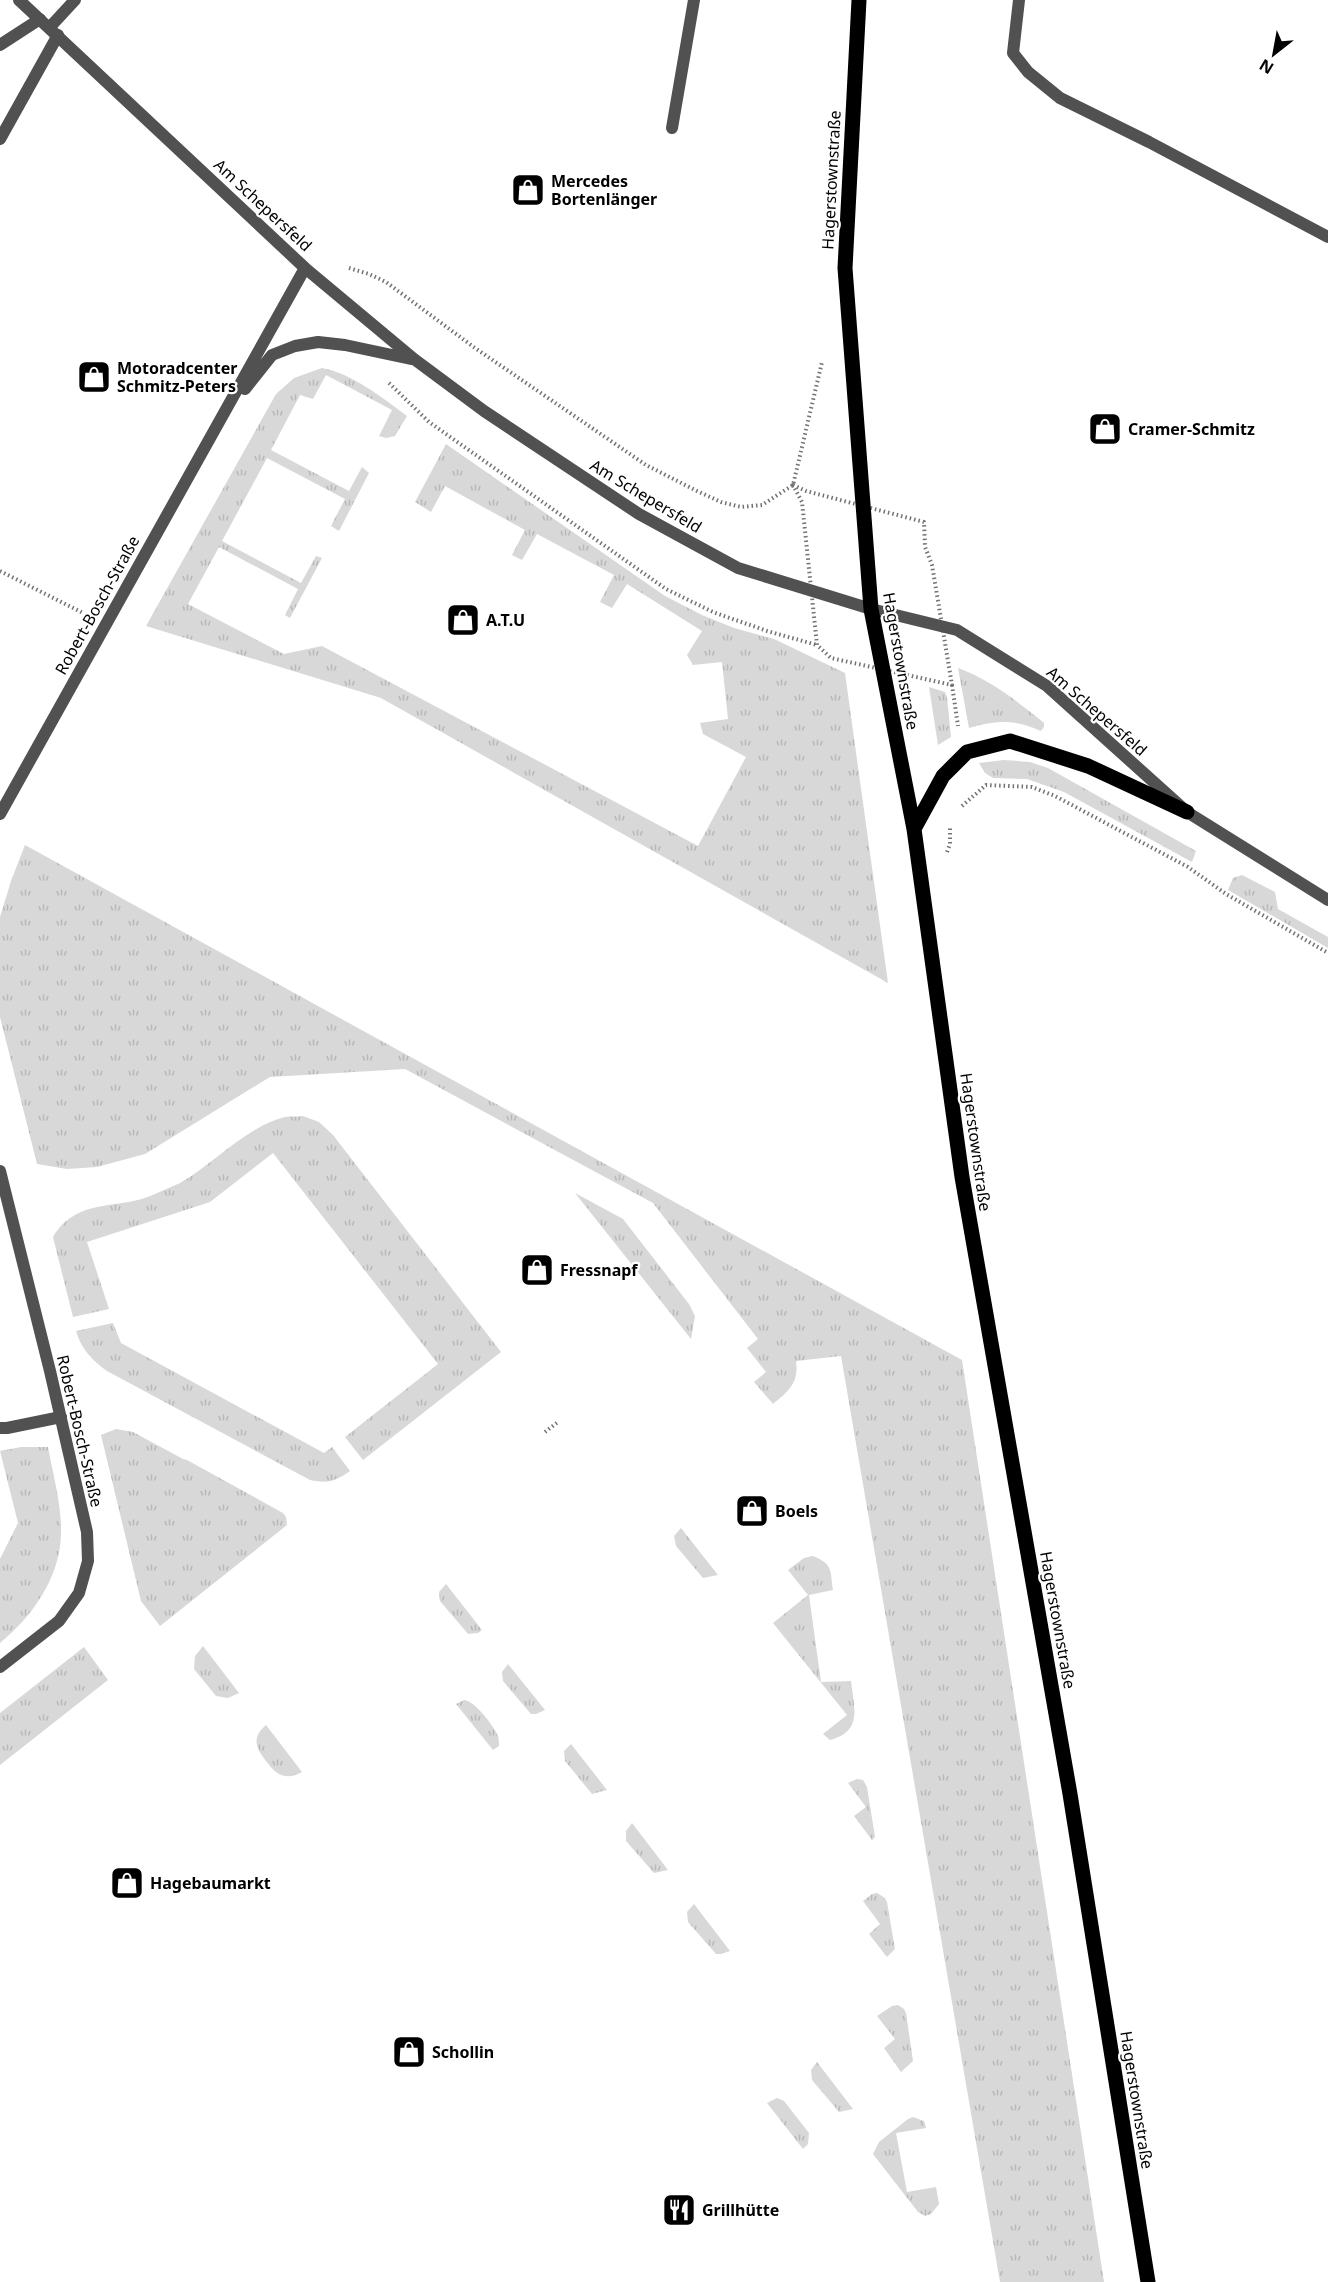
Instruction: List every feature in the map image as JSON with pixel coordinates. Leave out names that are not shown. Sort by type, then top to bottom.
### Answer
[{"type":"main road","name":"Hagerstownstraße","points":[[859,0],[845,268],[871,609],[914,829],[962,1177],[1070,1794],[1148,2282]]},
{"type":"main road","points":[[914,829],[943,776],[967,752],[1010,741],[1088,766],[1186,812]]},
{"type":"street","name":"Am Schepersfeld","points":[[19,0],[305,267],[414,359],[484,411],[639,514],[738,568],[871,609],[957,630],[1047,686],[1186,812],[1328,900]]},
{"type":"street","points":[[0,139],[50,27],[75,0]]},
{"type":"street","points":[[672,128],[694,0]]},
{"type":"street","points":[[1019,0],[1013,53],[1028,72],[1060,98],[1149,142],[1328,237]]},
{"type":"street","points":[[0,45],[50,27]]},
{"type":"street","name":"Robert-Bosch-Straße","points":[[0,814],[305,267]]},
{"type":"street","name":"Robert-Bosch-Straße","points":[[225,413],[272,355],[295,346],[318,342],[414,359]]},
{"type":"street","name":"Robert-Bosch-Straße","points":[[0,1171],[61,1417],[87,1533],[88,1561],[79,1593],[59,1622],[0,1668]]},
{"type":"street","points":[[0,1428],[61,1417]]},
{"type":"path","points":[[305,267],[352,268],[386,282],[475,348],[646,465],[713,498],[741,507],[762,505],[793,485]]},
{"type":"path","points":[[802,502],[793,485],[823,356]]},
{"type":"path","points":[[393,386],[429,422],[666,589],[713,612],[767,631],[818,645],[831,658],[843,661]]},
{"type":"path","points":[[793,485],[806,491]]},
{"type":"path","points":[[912,519],[924,522],[926,547]]},
{"type":"path","points":[[0,572],[105,624]]},
{"type":"path","points":[[816,629],[818,645]]},
{"type":"path","points":[[952,685],[959,733]]},
{"type":"path","points":[[959,809],[986,785],[1032,787],[1055,795],[1188,867],[1226,894],[1328,953]]},
{"type":"path","points":[[946,854],[950,844],[951,822]]},
{"type":"path","points":[[545,1432],[558,1422]]},
{"type":"green space","points":[[322,368],[355,381],[407,416],[395,436],[386,438],[379,436],[392,410],[326,375],[313,399],[300,395],[271,450],[349,491],[362,467],[369,473],[339,531],[331,526],[345,499],[267,458],[222,541],[301,583],[316,556],[322,558],[290,618],[285,615],[298,589],[219,547],[188,604],[284,654],[322,646],[698,846],[746,757],[703,734],[700,723],[728,719],[722,662],[693,665],[687,655],[702,631],[627,584],[612,608],[600,602],[614,575],[537,534],[522,560],[512,555],[525,530],[445,486],[431,512],[415,502],[446,444],[665,596],[734,628],[774,639],[845,673],[888,983],[381,698],[146,626],[276,394],[294,378]]},
{"type":"green space","points":[[958,668],[990,683],[1010,696],[1044,723],[1044,727],[1041,731],[1022,724],[1005,722],[988,723],[969,728]]},
{"type":"green space","points":[[929,687],[945,692],[947,697],[951,737],[938,745]]},
{"type":"green space","points":[[1004,760],[1030,762],[1048,768],[1196,851],[1192,862],[1064,792],[1027,779],[993,778],[985,773],[979,763]]},
{"type":"green space","points":[[25,845],[962,1360],[1104,2282],[1000,2282],[841,1356],[796,1361],[797,1369],[792,1386],[773,1404],[754,1382],[766,1372],[747,1348],[758,1339],[653,1203],[405,1069],[270,1077],[145,1154],[97,1167],[67,1169],[37,1164],[0,1017],[0,917]]},
{"type":"green space","points":[[1242,875],[1275,892],[1278,909],[1328,937],[1328,948],[1228,890],[1233,878]]},
{"type":"green space","points":[[303,1116],[319,1122],[333,1135],[501,1352],[363,1460],[345,1437],[438,1364],[273,1153],[210,1202],[87,1242],[109,1309],[73,1317],[53,1237],[74,1215],[100,1206],[141,1199],[174,1186],[258,1128],[285,1117]]},
{"type":"green space","points":[[575,1193],[623,1219],[689,1304],[695,1316],[691,1339]]},
{"type":"green space","points":[[113,1323],[121,1343],[324,1453],[332,1447],[350,1471],[331,1481],[310,1480],[107,1371],[88,1354],[76,1331]]},
{"type":"green space","points":[[116,1429],[133,1432],[283,1513],[286,1517],[287,1525],[160,1626],[141,1601],[101,1435]]},
{"type":"green space","points":[[21,1447],[48,1447],[57,1490],[61,1534],[56,1565],[50,1580],[34,1608],[0,1643],[0,1559],[18,1523],[0,1451]]},
{"type":"green space","points":[[681,1528],[718,1575],[703,1578],[676,1546],[674,1536]]},
{"type":"green space","points":[[813,1556],[829,1568],[833,1590],[809,1595],[821,1682],[851,1681],[854,1700],[854,1717],[848,1731],[830,1740],[823,1734],[847,1715],[773,1623],[808,1595],[788,1570],[804,1558]]},
{"type":"green space","points":[[446,1584],[482,1630],[478,1633],[468,1634],[440,1601],[439,1592]]},
{"type":"green space","points":[[203,1646],[239,1693],[228,1698],[216,1696],[194,1669],[195,1656]]},
{"type":"green space","points":[[84,1647],[108,1680],[0,1765],[0,1713]]},
{"type":"green space","points":[[508,1664],[545,1710],[531,1714],[503,1681],[502,1672]]},
{"type":"green space","points":[[464,1700],[478,1709],[496,1732],[499,1746],[493,1750],[456,1704]]},
{"type":"green space","points":[[266,1725],[302,1772],[291,1776],[282,1775],[266,1761],[260,1752],[257,1739],[258,1734]]},
{"type":"green space","points":[[571,1744],[607,1790],[592,1794],[565,1761],[564,1751]]},
{"type":"green space","points":[[857,1779],[863,1780],[867,1787],[875,1837],[872,1840],[854,1816],[866,1807],[848,1783]]},
{"type":"green space","points":[[632,1823],[668,1870],[654,1873],[626,1841],[626,1831]]},
{"type":"green space","points":[[877,1893],[887,1902],[895,1949],[887,1957],[869,1934],[880,1924],[863,1901]]},
{"type":"green space","points":[[694,1904],[730,1951],[716,1954],[688,1922],[687,1912]]},
{"type":"green space","points":[[898,2005],[906,2013],[913,2061],[901,2072],[884,2048],[895,2039],[877,2016],[892,2006]]},
{"type":"green space","points":[[817,2062],[853,2109],[839,2112],[812,2080],[811,2070]]},
{"type":"green space","points":[[777,2098],[784,2101],[809,2133],[808,2144],[803,2149],[767,2103]]},
{"type":"green space","points":[[913,2117],[924,2121],[926,2128],[896,2133],[907,2192],[936,2187],[939,2204],[931,2214],[925,2216],[918,2212],[873,2154],[879,2142]]},
{"type":"place","name":"Mercedes Bortenlänger","points":[[528,190]]},
{"type":"place","name":"Motoradcenter Schmitz-Peters","points":[[94,377]]},
{"type":"place","name":"Cramer-Schmitz","points":[[1105,429]]},
{"type":"place","name":"A.T.U","points":[[463,620]]},
{"type":"place","name":"Fressnapf","points":[[537,1270]]},
{"type":"place","name":"Boels","points":[[752,1511]]},
{"type":"place","name":"Hagebaumarkt","points":[[127,1883]]},
{"type":"place","name":"Schollin","points":[[409,2052]]},
{"type":"place","name":"Grillhütte","points":[[679,2210]]}]
